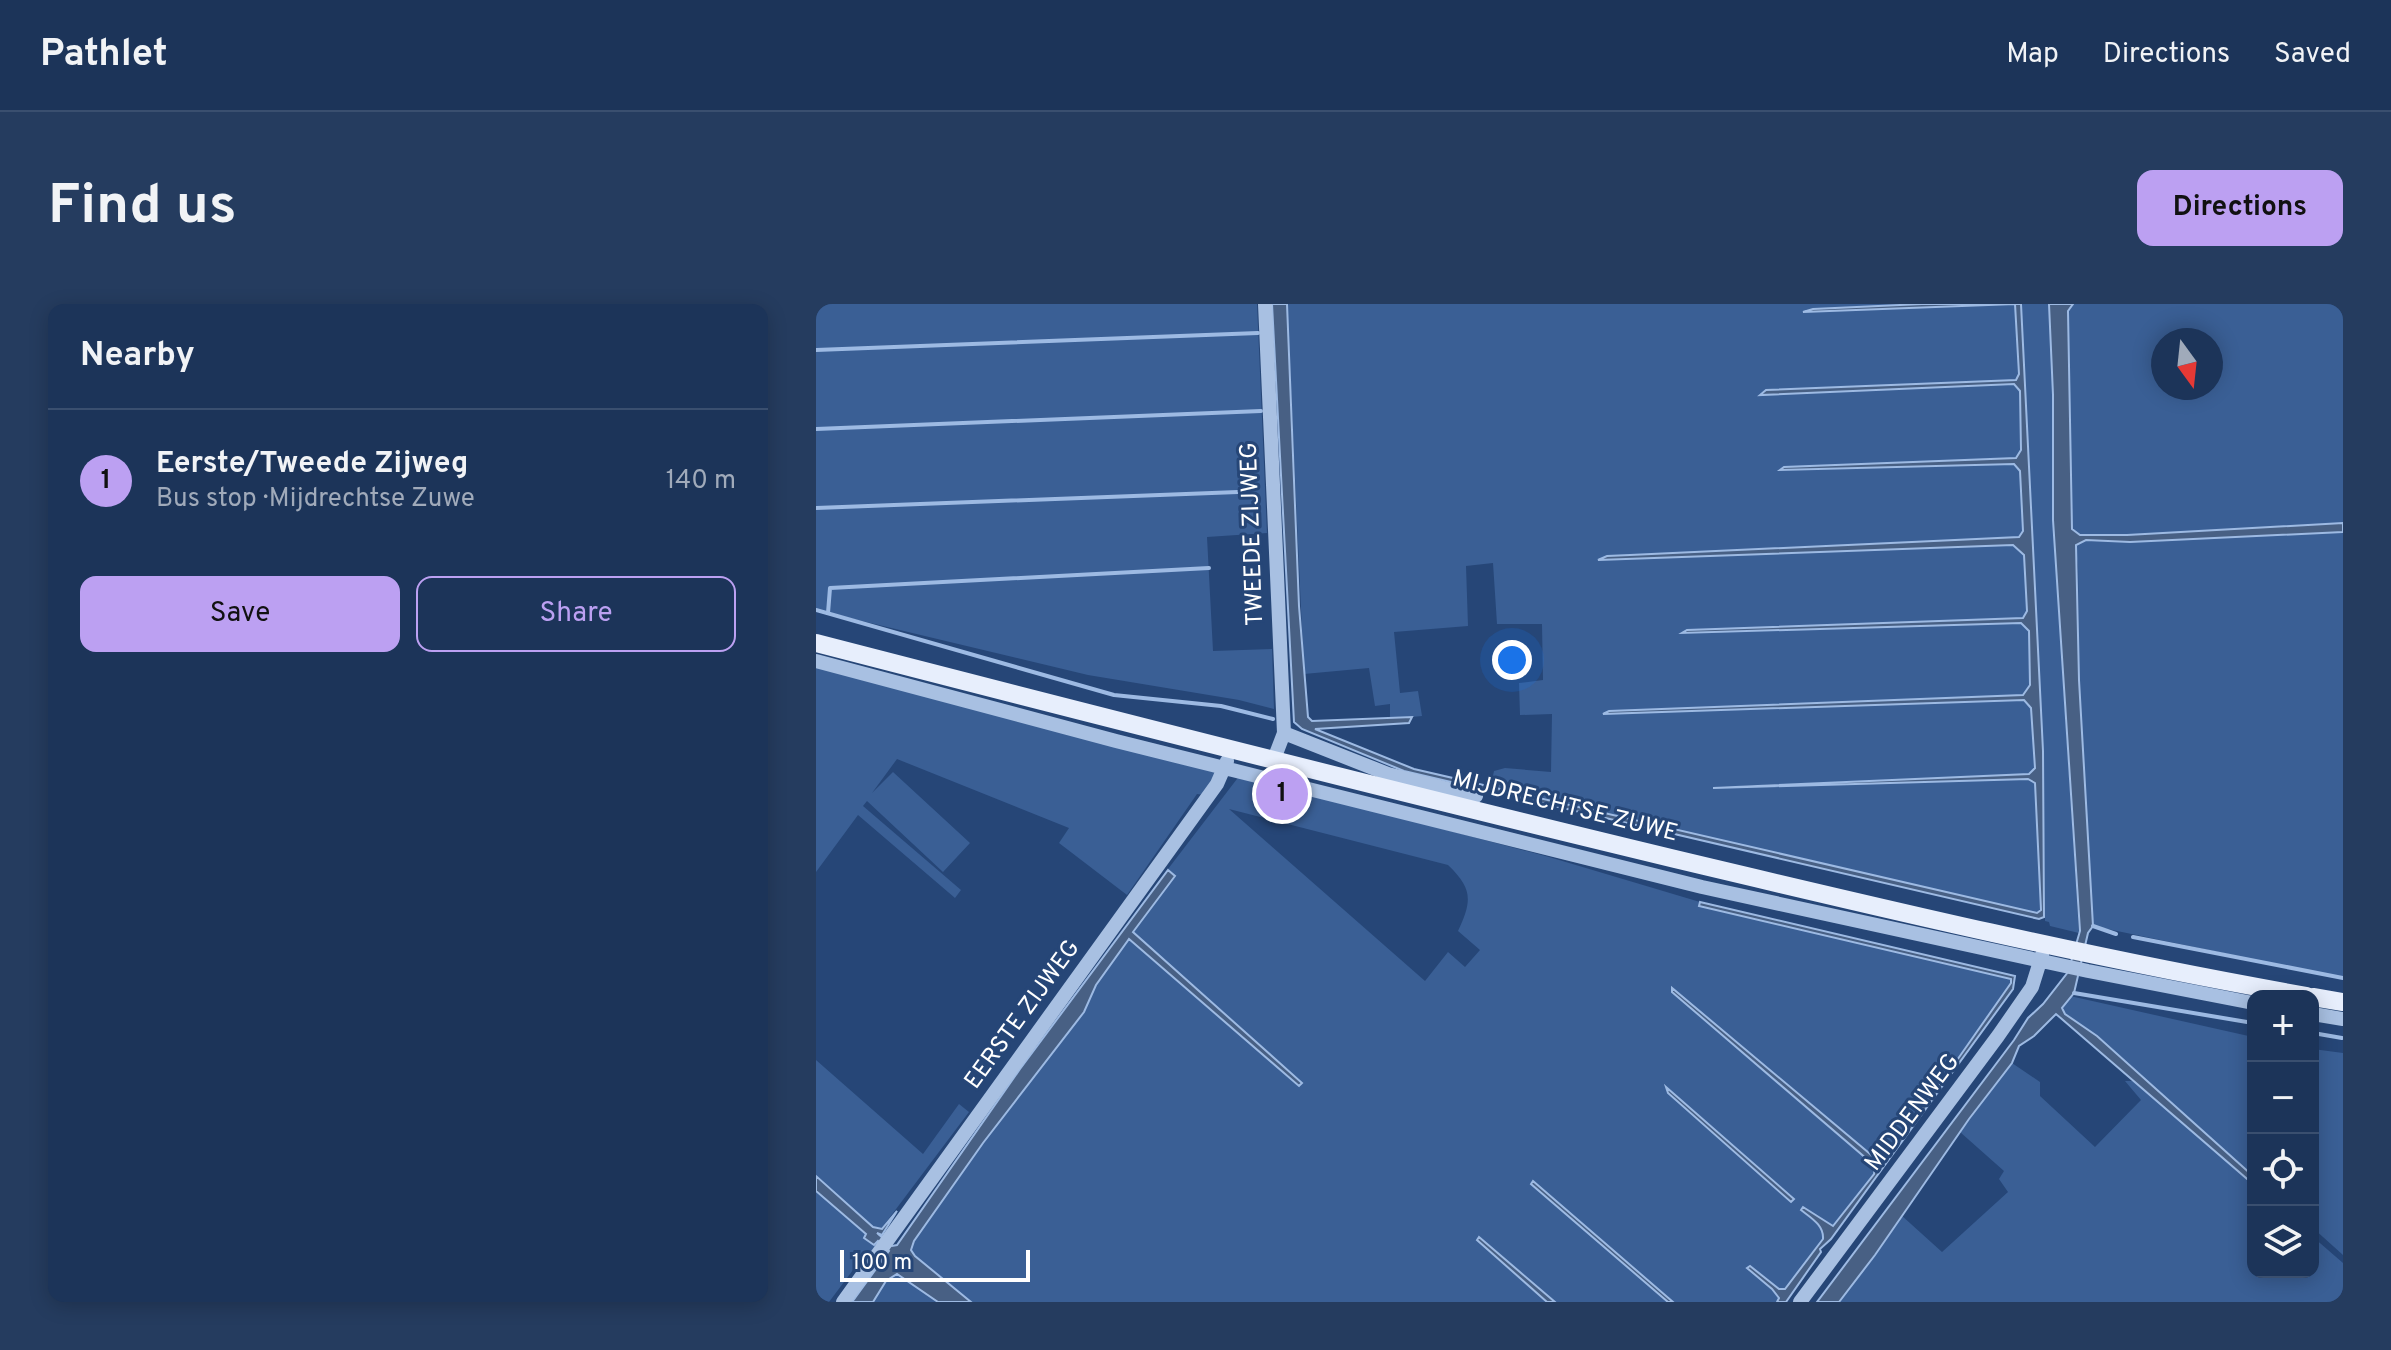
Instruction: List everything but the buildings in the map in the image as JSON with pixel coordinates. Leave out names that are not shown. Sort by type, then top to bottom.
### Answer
[{"type":"main road","name":"MIJDRECHTSE ZUWE","points":[[816,643],[2043,952],[2091,963],[2270,990]]},
{"type":"main road","name":"MIJDRECHTSE ZUWE","points":[[2319,998],[2343,1002]]},
{"type":"street","name":"TWEEDE ZIJWEG","points":[[1265,304],[1284,733],[1274,759]]},
{"type":"street","name":"MIJDRECHTSE ZUWE","points":[[816,661],[1225,768],[1702,887],[2043,952]]},
{"type":"street","name":"MIJDRECHTSE ZUWE","points":[[1284,733],[1388,774],[1476,796]]},
{"type":"street","name":"EERSTE ZIJWEG","points":[[843,1302],[1217,784],[1232,749]]},
{"type":"street","name":"MIDDENWEG","points":[[1800,1302],[1998,1036],[2032,987],[2043,952]]},
{"type":"street","name":"MIJDRECHTSE ZUWE","points":[[2091,963],[2247,1002]]},
{"type":"street","points":[[2319,1015],[2343,1019]]},
{"type":"shaded area","points":[[816,304],[1257,304],[1267,533],[1207,537],[1213,651],[1272,649],[1274,709],[1239,700],[1088,675],[816,610]]},
{"type":"shaded area","points":[[1272,304],[1287,304],[1299,606],[1308,717],[1312,721],[1412,717],[1409,723],[1315,729],[1414,769],[2037,913],[2041,910],[2035,783],[2028,779],[1713,788],[2029,774],[2035,768],[2031,708],[2024,700],[1603,714],[1609,711],[2023,695],[2030,685],[2029,631],[2021,623],[1682,633],[1687,630],[2023,618],[2027,611],[2024,555],[2013,545],[1598,560],[1607,556],[2019,537],[2023,531],[2020,471],[2014,464],[1780,470],[1784,467],[2016,458],[2021,450],[2020,391],[2014,384],[1760,395],[1766,390],[2016,380],[2019,374],[2015,304],[2021,304],[2043,751],[2044,917],[2039,919],[1404,771],[1302,729],[1294,722]]},
{"type":"shaded area","points":[[1287,304],[1922,304],[1814,309],[1808,312],[2015,304],[2019,375],[2016,381],[1766,390],[1761,394],[2014,384],[2020,391],[2021,450],[2016,458],[1782,469],[2015,464],[2020,470],[2023,531],[2019,537],[1630,555],[1602,560],[2013,545],[2024,555],[2027,611],[2023,618],[1687,630],[1683,633],[2021,623],[2029,631],[2030,685],[2023,695],[1609,711],[1605,714],[2024,700],[2031,708],[2035,768],[2030,774],[1716,787],[2028,778],[2035,782],[2041,910],[2037,913],[1843,870],[1491,785],[1494,771],[1505,768],[1551,772],[1552,714],[1520,715],[1519,683],[1543,680],[1542,624],[1497,624],[1493,563],[1466,566],[1468,626],[1394,632],[1400,693],[1418,691],[1422,716],[1390,719],[1390,704],[1375,706],[1369,668],[1304,674]]},
{"type":"shaded area","points":[[1922,304],[2015,304],[1803,312]]},
{"type":"shaded area","points":[[2021,304],[2049,304],[2053,520],[2079,933],[2050,926],[2045,921],[2043,751]]},
{"type":"shaded area","points":[[2049,304],[2073,304],[2068,311],[2072,529],[2080,535],[2343,523],[2343,532],[2130,542],[2086,540],[2076,545],[2079,680],[2093,926],[2088,933],[2074,993],[2062,1008],[2065,1014],[2097,1036],[2247,1171],[2247,1179],[2056,1014],[2019,1046],[2012,1063],[1839,1302],[1817,1302],[2028,1018],[2068,972],[2080,931],[2053,520]]},
{"type":"shaded area","points":[[2073,304],[2343,304],[2343,523],[2127,535],[2079,535],[2072,529],[2068,311]]},
{"type":"shaded area","points":[[2343,532],[2343,978],[2093,926],[2075,545],[2086,540],[2130,542]]},
{"type":"shaded area","points":[[816,667],[1213,769],[1215,776],[1205,795],[1197,794],[1127,895],[1059,843],[1069,828],[897,759],[872,793],[893,772],[970,843],[943,872],[867,801],[863,806],[961,890],[955,898],[858,815],[816,872]]},
{"type":"shaded area","points":[[1240,775],[1549,857],[1700,902],[1700,906],[2011,978],[2011,983],[1882,1159],[1875,1158],[1672,989],[1875,1166],[1874,1174],[1833,1226],[1804,1207],[1801,1210],[1819,1226],[1823,1240],[1785,1290],[1780,1290],[1750,1266],[1748,1268],[1772,1289],[1779,1298],[1777,1302],[1673,1302],[1533,1182],[1531,1184],[1668,1302],[1555,1302],[1479,1238],[1477,1240],[1547,1302],[971,1302],[915,1256],[911,1250],[914,1241],[983,1143],[1084,1012],[1096,985],[1128,939],[1299,1086],[1302,1083],[1133,932],[1175,876],[1168,869]],"holes":[[[1229,809],[1448,865],[1462,881],[1468,896],[1458,931],[1480,950],[1465,967],[1448,952],[1425,981]]]},
{"type":"shaded area","points":[[1168,870],[1175,876],[1133,932],[1302,1083],[1299,1086],[1129,939],[1096,985],[1084,1012],[983,1143],[914,1241],[911,1250],[915,1256],[971,1302],[938,1302],[897,1274],[886,1281],[873,1302],[852,1302],[889,1251],[878,1241],[874,1245],[864,1238],[866,1234],[816,1191],[816,1176],[873,1227],[882,1229],[897,1211],[882,1235],[877,1233],[892,1246],[897,1245],[1020,1069]]},
{"type":"shaded area","points":[[1700,902],[2015,976],[2013,989],[1831,1239],[1820,1249],[1821,1252],[1786,1302],[1777,1302],[1779,1298],[1772,1289],[1747,1268],[1750,1266],[1779,1289],[1785,1289],[1823,1239],[1819,1226],[1801,1210],[1803,1207],[1833,1226],[1874,1174],[1875,1166],[1672,992],[1672,988],[1875,1158],[1882,1159],[1948,1073],[2011,979],[1699,906]]},
{"type":"shaded area","points":[[2070,996],[2247,1036],[2247,1171],[2097,1036],[2061,1008]]},
{"type":"shaded area","points":[[2319,1050],[2343,1053],[2343,1255],[2319,1233]]},
{"type":"shaded area","points":[[816,1060],[923,1154],[959,1104],[969,1112],[881,1229],[873,1227],[816,1176]]},
{"type":"shaded area","points":[[2012,1063],[2040,1082],[2040,1096],[2095,1147],[2141,1100],[2125,1081],[2135,1081],[2247,1179],[2247,1278],[2319,1278],[2319,1242],[2343,1263],[2343,1302],[1839,1302],[1901,1215],[1942,1252],[2008,1192],[1999,1179],[2004,1171],[1960,1132]]},
{"type":"shaded area","points":[[1666,1087],[1794,1199],[1791,1202],[1668,1093]]},
{"type":"shaded area","points":[[1533,1181],[1673,1302],[1668,1302],[1531,1184]]},
{"type":"shaded area","points":[[816,1191],[878,1241],[873,1254],[859,1262],[829,1302],[816,1302]]},
{"type":"shaded area","points":[[1479,1237],[1555,1302],[1547,1302],[1477,1240]]},
{"type":"shaded area","points":[[897,1274],[938,1302],[873,1302],[886,1281]]},
{"type":"waterway","points":[[816,350],[1258,333]]},
{"type":"waterway","points":[[816,429],[1261,411]]},
{"type":"waterway","points":[[816,508],[1238,492]]},
{"type":"waterway","points":[[828,613],[830,588],[1209,568]]},
{"type":"waterway","points":[[816,610],[1114,695],[1221,706],[1273,719]]},
{"type":"waterway","points":[[2093,926],[2116,934]]},
{"type":"waterway","points":[[2133,937],[2343,978]]},
{"type":"waterway","points":[[2074,993],[2247,1022]]},
{"type":"waterway","points":[[2319,1034],[2342,1038]]},
{"type":"place","name":"Eerste/Tweede Zijweg","points":[[1282,794]]}]
